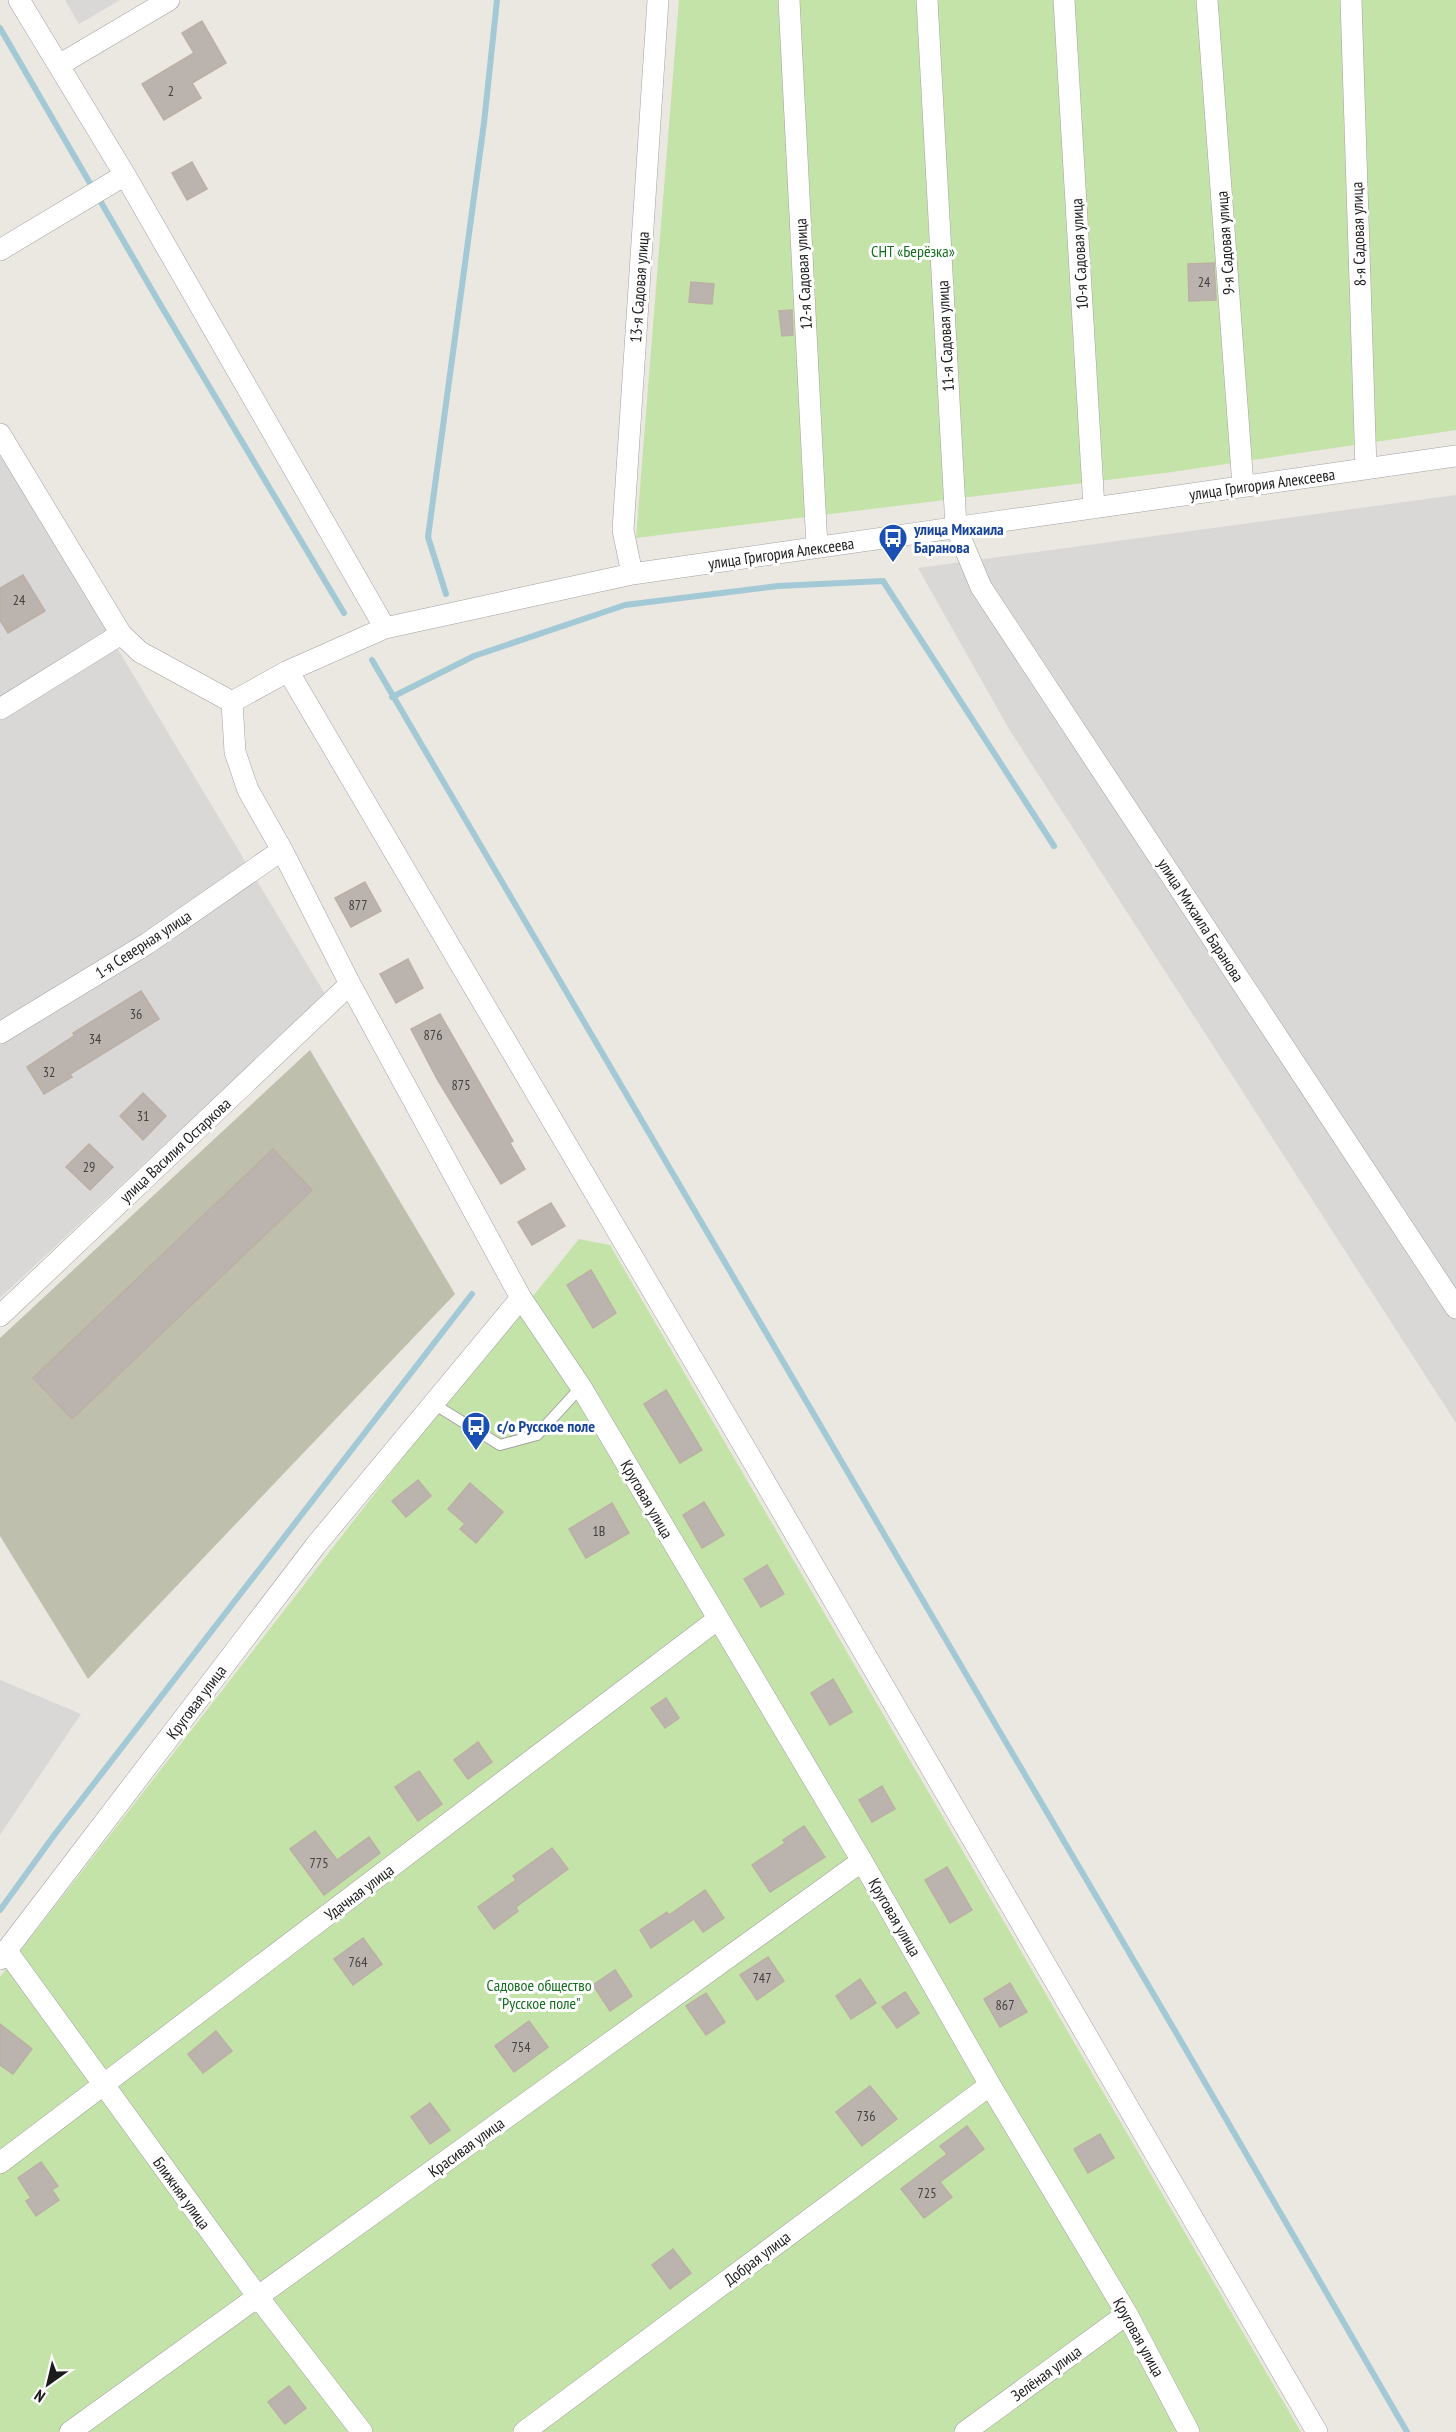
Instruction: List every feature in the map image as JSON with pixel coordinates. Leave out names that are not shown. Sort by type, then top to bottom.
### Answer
[{"type":"street","points":[[19,0],[125,175],[386,628]]},
{"type":"street","points":[[59,65],[169,0]]},
{"type":"street","name":"13-я Садовая улица","points":[[632,574],[623,530],[658,0]]},
{"type":"street","name":"12-я Садовая улица","points":[[789,0],[817,547]]},
{"type":"street","name":"11-я Садовая улица","points":[[927,0],[956,527]]},
{"type":"street","name":"10-я Садовая улица","points":[[1064,0],[1094,508]]},
{"type":"street","name":"9-я Садовая улица","points":[[1207,0],[1243,486]]},
{"type":"street","name":"8-я Садовая улица","points":[[1351,0],[1366,469]]},
{"type":"street","points":[[0,250],[125,175]]},
{"type":"street","points":[[0,434],[122,634],[140,652],[232,702],[235,752],[244,780],[350,984],[521,1298]]},
{"type":"street","name":"улица Григория Алексеева","points":[[232,702],[288,671],[386,628],[632,574],[1456,456]]},
{"type":"street","name":"улица Михаила Баранова","points":[[956,527],[981,587],[1456,1308]]},
{"type":"street","points":[[0,709],[122,634]]},
{"type":"street","points":[[288,671],[752,1460],[1317,2432]]},
{"type":"street","name":"1-я Северная улица","points":[[0,1033],[148,943],[282,850]]},
{"type":"street","name":"улица Василия Остаркова","points":[[0,1316],[350,984]]},
{"type":"street","name":"Круговая улица","points":[[3,1955],[309,1554],[521,1298],[581,1386],[862,1861],[990,2085],[1127,2314],[1189,2432]]},
{"type":"street","name":"Удачная улица","points":[[0,2163],[718,1619]]},
{"type":"street","name":"Красивая улица","points":[[69,2432],[862,1861]]},
{"type":"street","name":"Ближняя улица","points":[[3,1955],[104,2086],[258,2297],[362,2432]]},
{"type":"street","name":"Добрая улица","points":[[524,2432],[990,2085]]},
{"type":"street","name":"Зелёная улица","points":[[966,2432],[1127,2314]]},
{"type":"lane","points":[[432,1403],[500,1445],[537,1435],[581,1386]]},
{"type":"shaded area","points":[[65,0],[120,0],[79,24]]},
{"type":"shaded area","points":[[0,453],[325,994],[0,1298]]},
{"type":"shaded area","points":[[1456,495],[1456,1423],[1009,729],[918,568]]},
{"type":"shaded area","points":[[310,1050],[455,1294],[88,1679],[0,1536],[0,1338]]},
{"type":"shaded area","points":[[0,1680],[81,1714],[0,1835]]},
{"type":"green space","name":"СНТ «Берёзка»","points":[[679,0],[1456,0],[1456,430],[1172,472],[636,538]]},
{"type":"green space","name":"Садовое общество \"Русское поле\"","points":[[579,1239],[610,1245],[1301,2432],[0,2432],[0,1977],[403,1457]]},
{"type":"building","points":[[202,21],[226,63],[192,83],[201,98],[164,120],[142,84],[194,53],[182,33]]},
{"type":"building","points":[[192,162],[207,189],[187,200],[172,173]]},
{"type":"building","points":[[1214,263],[1216,300],[1189,301],[1188,264]]},
{"type":"building","points":[[691,282],[714,284],[712,304],[689,302]]},
{"type":"building","points":[[792,310],[793,335],[782,336],[779,311]]},
{"type":"building","points":[[23,575],[45,611],[8,633],[0,620],[0,588]]},
{"type":"building","points":[[365,882],[381,911],[351,927],[335,898]]},
{"type":"building","points":[[408,959],[423,988],[396,1003],[380,974]]},
{"type":"building","points":[[141,991],[159,1019],[70,1074],[72,1077],[44,1094],[27,1067],[74,1036],[73,1033]]},
{"type":"building","points":[[440,1014],[513,1141],[510,1143],[525,1169],[501,1184],[437,1079],[411,1029]]},
{"type":"building","points":[[143,1093],[166,1116],[143,1140],[120,1116]]},
{"type":"building","points":[[89,1144],[113,1167],[90,1190],[66,1167]]},
{"type":"building","points":[[273,1149],[312,1190],[72,1419],[33,1378]]},
{"type":"building","points":[[551,1203],[565,1226],[532,1245],[518,1222]]},
{"type":"building","points":[[591,1270],[616,1313],[593,1328],[567,1285]]},
{"type":"building","points":[[666,1390],[702,1450],[680,1463],[644,1404]]},
{"type":"building","points":[[418,1480],[431,1496],[406,1517],[392,1501]]},
{"type":"building","points":[[470,1483],[503,1512],[476,1543],[460,1529],[465,1524],[448,1509]]},
{"type":"building","points":[[704,1502],[724,1535],[702,1548],[683,1515]]},
{"type":"building","points":[[612,1503],[629,1533],[586,1558],[569,1529]]},
{"type":"building","points":[[767,1565],[784,1594],[761,1607],[744,1579]]},
{"type":"building","points":[[833,1679],[852,1712],[830,1725],[811,1693]]},
{"type":"building","points":[[666,1698],[679,1718],[665,1728],[651,1708]]},
{"type":"building","points":[[478,1742],[492,1762],[468,1779],[454,1760]]},
{"type":"building","points":[[419,1771],[442,1804],[418,1821],[395,1787]]},
{"type":"building","points":[[882,1786],[895,1809],[872,1822],[859,1800]]},
{"type":"building","points":[[804,1826],[825,1857],[770,1892],[752,1865],[785,1843],[783,1840]]},
{"type":"building","points":[[315,1831],[337,1860],[369,1837],[380,1853],[324,1895],[290,1849]]},
{"type":"building","points":[[552,1848],[568,1869],[516,1907],[518,1911],[494,1929],[478,1907],[516,1880],[513,1876]]},
{"type":"building","points":[[947,1867],[972,1910],[950,1923],[925,1880]]},
{"type":"building","points":[[705,1890],[724,1918],[703,1932],[694,1919],[651,1948],[640,1930],[667,1912],[669,1915]]},
{"type":"building","points":[[363,1938],[382,1964],[353,1985],[334,1959]]},
{"type":"building","points":[[768,1957],[784,1981],[757,2000],[740,1975]]},
{"type":"building","points":[[615,1970],[632,1996],[610,2011],[593,1985]]},
{"type":"building","points":[[860,1979],[876,2003],[851,2019],[836,1996]]},
{"type":"building","points":[[1010,1983],[1027,2012],[1000,2027],[984,1999]]},
{"type":"building","points":[[905,1992],[919,2013],[897,2028],[882,2007]]},
{"type":"building","points":[[706,1993],[725,2022],[706,2035],[686,2006]]},
{"type":"building","points":[[529,2021],[548,2047],[514,2072],[495,2046]]},
{"type":"building","points":[[0,2024],[32,2049],[13,2074],[0,2065]]},
{"type":"building","points":[[216,2031],[232,2051],[203,2073],[188,2054]]},
{"type":"building","points":[[870,2086],[897,2119],[862,2146],[836,2112]]},
{"type":"building","points":[[430,2103],[450,2130],[430,2144],[411,2117]]},
{"type":"building","points":[[967,2126],[984,2149],[940,2182],[952,2197],[924,2218],[901,2189],[947,2154],[940,2146]]},
{"type":"building","points":[[1100,2134],[1114,2158],[1088,2173],[1074,2149]]},
{"type":"building","points":[[41,2162],[58,2186],[52,2190],[59,2200],[36,2216],[26,2201],[31,2198],[18,2178]]},
{"type":"building","points":[[673,2249],[691,2273],[670,2289],[652,2265]]},
{"type":"building","points":[[289,2386],[306,2408],[285,2424],[268,2402]]},
{"type":"waterway","points":[[446,594],[428,537],[484,123],[497,0]]},
{"type":"waterway","points":[[0,28],[160,304],[344,613]]},
{"type":"waterway","points":[[392,697],[474,656],[625,605],[778,586],[883,581],[1054,846]]},
{"type":"waterway","points":[[372,660],[1178,2036],[1407,2432]]},
{"type":"waterway","points":[[0,1910],[55,1834],[472,1294]]},
{"type":"place","name":"улица Михаила Баранова","points":[[893,564]]},
{"type":"place","name":"с/о Русское поле","points":[[476,1452]]}]
